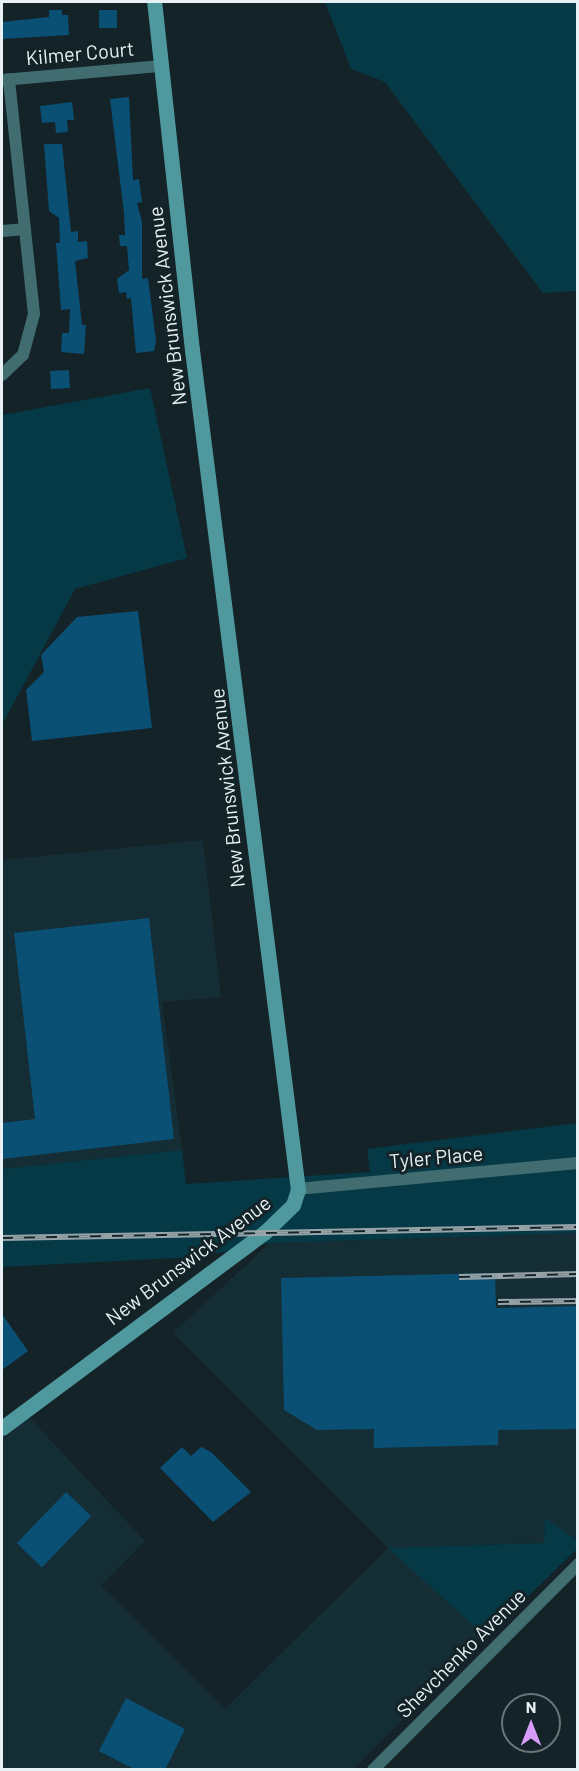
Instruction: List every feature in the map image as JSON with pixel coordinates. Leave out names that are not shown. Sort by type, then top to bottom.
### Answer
[{"type":"street","name":"New Brunswick Avenue","points":[[2,1428],[264,1233],[293,1205],[297,1189],[154,2]]},
{"type":"street","name":"Kilmer Court","points":[[5,79],[161,66]]},
{"type":"street","points":[[2,375],[24,355],[32,336],[34,314],[5,79]]},
{"type":"street","points":[[2,231],[23,229]]},
{"type":"street","name":"Tyler Place","points":[[297,1189],[578,1163]]},
{"type":"street","name":"Shevchenko Avenue","points":[[373,1770],[578,1564]]},
{"type":"shaded area","points":[[325,2],[577,2],[577,291],[543,293],[385,82],[351,69]]},
{"type":"shaded area","points":[[150,388],[187,558],[75,589],[2,725],[2,415]]},
{"type":"shaded area","points":[[203,840],[221,997],[162,1002],[182,1150],[2,1169],[2,860]]},
{"type":"shaded area","points":[[577,1123],[577,1233],[270,1243],[196,1257],[2,1267],[2,1169],[182,1150],[186,1184],[370,1172],[367,1149]]},
{"type":"shaded area","points":[[577,1233],[577,1540],[545,1519],[544,1543],[389,1548],[486,1637],[353,1769],[2,1770],[2,1432],[26,1414],[145,1541],[101,1586],[225,1709],[388,1548],[173,1333],[270,1243]]},
{"type":"shaded area","points":[[545,1518],[577,1540],[577,1549],[486,1637],[388,1548],[544,1543]]},
{"type":"building","points":[[49,10],[62,10],[62,15],[68,15],[69,35],[2,39],[2,22],[49,17]]},
{"type":"building","points":[[99,10],[117,10],[117,28],[99,28]]},
{"type":"building","points":[[129,97],[133,180],[139,179],[142,202],[137,203],[142,222],[142,279],[148,278],[156,341],[154,351],[136,353],[131,298],[127,299],[126,292],[119,293],[117,279],[129,270],[127,246],[120,246],[119,235],[125,235],[124,213],[110,99]]},
{"type":"building","points":[[72,102],[74,120],[67,120],[68,132],[56,133],[55,122],[42,123],[40,106]]},
{"type":"building","points":[[44,144],[62,144],[71,232],[78,231],[78,242],[87,241],[88,258],[75,261],[82,325],[86,325],[84,354],[61,352],[62,333],[69,333],[70,309],[61,310],[56,243],[60,243],[59,218],[49,211]]},
{"type":"building","points":[[69,370],[70,388],[51,389],[50,371]]},
{"type":"building","points":[[138,611],[152,728],[32,741],[26,690],[44,672],[41,655],[77,617]]},
{"type":"building","points":[[149,918],[174,1139],[2,1159],[2,1123],[35,1119],[14,933]]},
{"type":"building","points":[[495,1273],[496,1308],[578,1306],[578,1429],[498,1430],[498,1445],[374,1448],[374,1429],[317,1430],[284,1410],[281,1278]]},
{"type":"building","points":[[2,1314],[28,1351],[2,1370]]},
{"type":"building","points":[[182,1447],[191,1456],[201,1447],[211,1452],[251,1492],[213,1522],[160,1468]]},
{"type":"building","points":[[66,1492],[91,1516],[42,1567],[17,1543]]},
{"type":"building","points":[[126,1698],[185,1729],[165,1770],[136,1770],[99,1751]]},
{"type":"railway","points":[[2,1238],[578,1227]]},
{"type":"railway","points":[[459,1277],[578,1274]]},
{"type":"railway","points":[[498,1302],[578,1301]]}]
